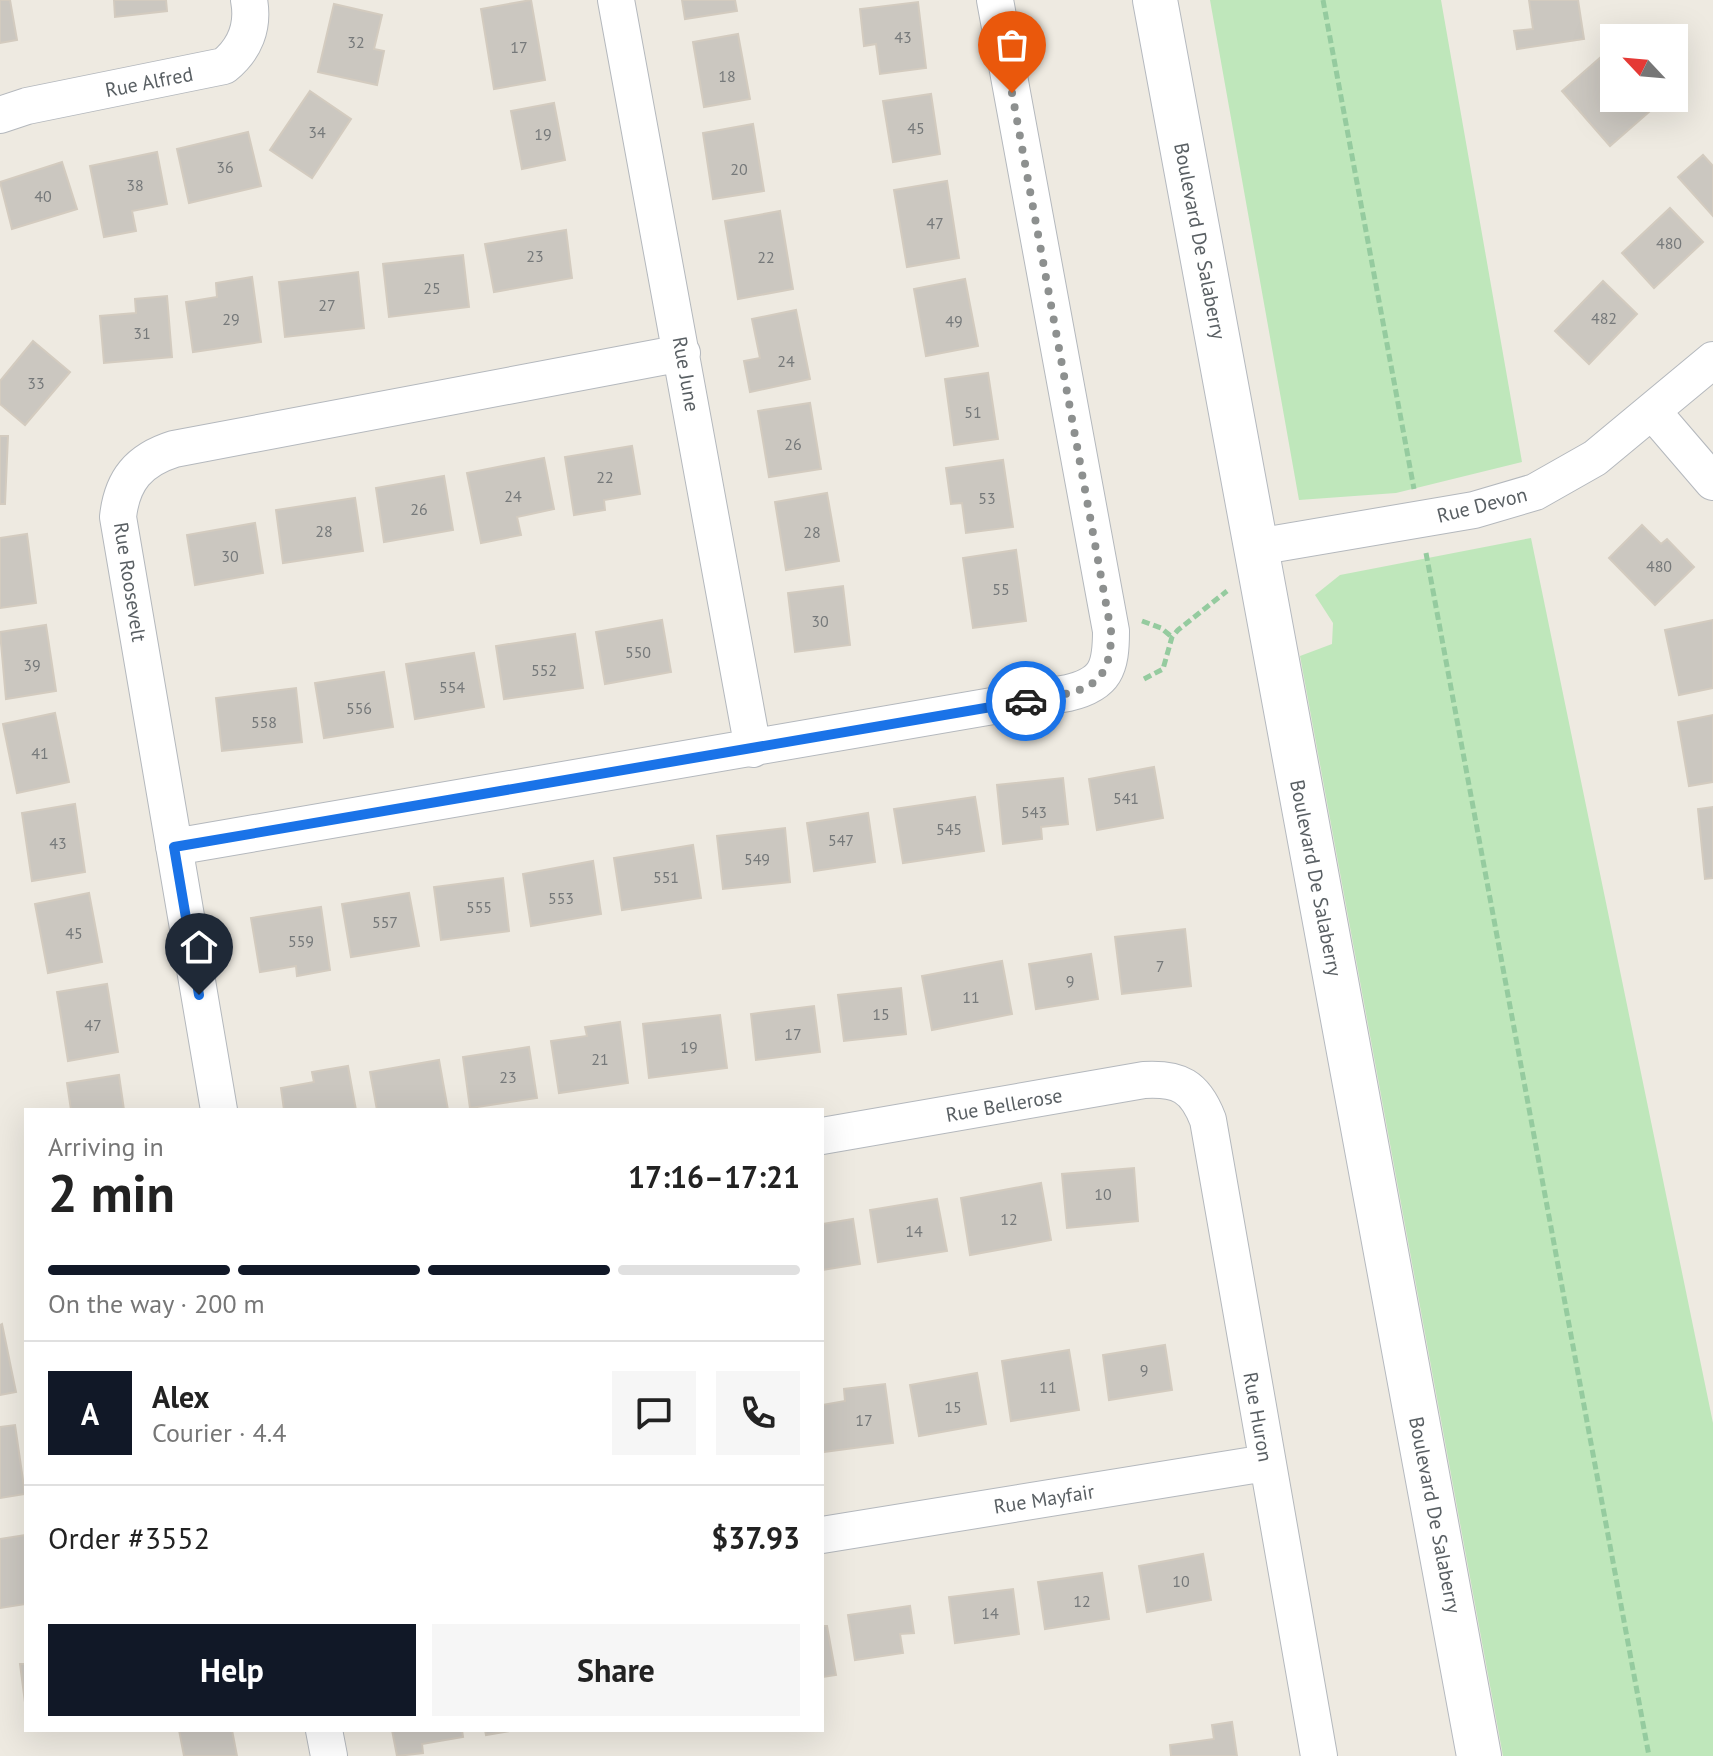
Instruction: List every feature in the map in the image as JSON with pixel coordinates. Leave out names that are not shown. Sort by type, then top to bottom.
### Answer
[{"type":"street","name":"Rue Alfred","points":[[0,115],[27,106],[224,66],[237,55],[251,26],[249,0]]},
{"type":"street","name":"Rue June","points":[[616,0],[753,749]]},
{"type":"street","points":[[174,847],[1068,693],[1087,689],[1104,676],[1111,656],[1110,621],[995,0]]},
{"type":"street","name":"Boulevard De Salaberry","points":[[1155,0],[1479,1756]]},
{"type":"street","name":"Rue Roosevelt","points":[[219,1108],[118,517],[120,495],[131,473],[152,456],[174,449],[682,353]]},
{"type":"street","name":"Rue Devon","points":[[1257,547],[1474,510],[1522,497],[1579,469],[1713,360]]},
{"type":"street","points":[[1652,411],[1713,482]]},
{"type":"street","name":"Rue Bellerose","points":[[824,1136],[1144,1080],[1166,1079],[1185,1084]]},
{"type":"street","name":"Rue Huron","points":[[1185,1084],[1200,1098],[1208,1120],[1319,1756]]},
{"type":"street","name":"Rue Mayfair","points":[[824,1535],[1266,1463]]},
{"type":"street","points":[[324,1732],[329,1756]]},
{"type":"path","points":[[1323,0],[1415,495]]},
{"type":"path","points":[[1425,546],[1649,1756]]},
{"type":"path","points":[[1144,679],[1163,669],[1172,637],[1210,602],[1234,588]]},
{"type":"path","points":[[1133,620],[1161,628],[1172,637]]},
{"type":"green space","points":[[1210,0],[1441,0],[1522,462],[1396,493],[1299,500]]},
{"type":"green space","points":[[1531,538],[1713,1423],[1713,1756],[1503,1756],[1300,656],[1332,644],[1333,623],[1315,595],[1340,575]]},
{"type":"building","points":[[0,0],[10,0],[17,40],[0,43]]},
{"type":"building","points":[[114,0],[166,0],[167,11],[115,17]]},
{"type":"building","points":[[531,0],[545,80],[494,89],[481,9]]},
{"type":"building","points":[[682,0],[735,0],[737,11],[685,19]]},
{"type":"building","points":[[1529,0],[1578,0],[1584,39],[1517,49],[1514,31],[1533,29]]},
{"type":"building","points":[[918,2],[926,68],[880,74],[876,44],[864,46],[860,9]]},
{"type":"building","points":[[334,4],[382,15],[374,49],[384,51],[377,85],[318,72]]},
{"type":"building","points":[[738,34],[750,99],[704,107],[693,42]]},
{"type":"building","points":[[1600,58],[1600,112],[1649,112],[1610,146],[1562,91]]},
{"type":"building","points":[[310,91],[351,119],[312,178],[270,150]]},
{"type":"building","points":[[931,94],[940,154],[893,162],[883,101]]},
{"type":"building","points":[[554,103],[565,160],[522,169],[511,111]]},
{"type":"building","points":[[753,124],[764,191],[713,199],[703,133]]},
{"type":"building","points":[[248,132],[261,186],[189,203],[177,149]]},
{"type":"building","points":[[157,152],[167,204],[132,211],[136,231],[104,237],[90,166]]},
{"type":"building","points":[[1703,155],[1713,166],[1713,216],[1678,177]]},
{"type":"building","points":[[62,162],[77,209],[12,229],[0,182]]},
{"type":"building","points":[[947,181],[959,258],[907,267],[894,190]]},
{"type":"building","points":[[1670,208],[1703,242],[1654,288],[1622,253]]},
{"type":"building","points":[[780,211],[793,289],[738,299],[725,221]]},
{"type":"building","points":[[566,230],[572,278],[494,292],[485,244]]},
{"type":"building","points":[[463,255],[469,307],[389,317],[383,264]]},
{"type":"building","points":[[358,272],[364,328],[285,337],[279,282]]},
{"type":"building","points":[[252,277],[261,342],[193,352],[186,302],[217,297],[216,283]]},
{"type":"building","points":[[965,279],[978,346],[926,356],[914,289]]},
{"type":"building","points":[[1603,281],[1637,314],[1589,364],[1555,331]]},
{"type":"building","points":[[167,296],[172,357],[104,363],[100,316],[136,313],[135,299]]},
{"type":"building","points":[[796,310],[810,379],[750,392],[744,361],[760,358],[752,319]]},
{"type":"building","points":[[33,341],[70,372],[25,425],[0,404],[0,381]]},
{"type":"building","points":[[988,373],[998,439],[954,445],[945,379]]},
{"type":"building","points":[[810,403],[821,469],[769,477],[758,411]]},
{"type":"building","points":[[0,436],[8,436],[5,504],[0,504]]},
{"type":"building","points":[[632,446],[640,494],[604,500],[605,510],[574,515],[565,457]]},
{"type":"building","points":[[544,458],[554,509],[517,517],[521,535],[481,543],[467,473]]},
{"type":"building","points":[[1003,460],[1013,527],[966,533],[962,503],[951,504],[946,468]]},
{"type":"building","points":[[444,476],[453,530],[384,542],[376,488]]},
{"type":"building","points":[[827,493],[839,561],[786,570],[775,502]]},
{"type":"building","points":[[355,498],[363,551],[283,563],[276,510]]},
{"type":"building","points":[[255,523],[263,573],[195,585],[187,535]]},
{"type":"building","points":[[1642,525],[1661,544],[1667,539],[1694,567],[1655,605],[1609,558]]},
{"type":"building","points":[[27,534],[36,603],[0,608],[0,538]]},
{"type":"building","points":[[1016,550],[1026,621],[973,628],[963,558]]},
{"type":"building","points":[[843,586],[850,645],[795,652],[788,593]]},
{"type":"building","points":[[662,620],[671,672],[605,684],[596,632]]},
{"type":"building","points":[[1713,620],[1713,688],[1679,695],[1665,630]]},
{"type":"building","points":[[46,625],[56,691],[6,699],[0,632]]},
{"type":"building","points":[[575,634],[583,688],[504,699],[496,646]]},
{"type":"building","points":[[474,653],[484,707],[415,719],[406,664]]},
{"type":"building","points":[[384,672],[393,727],[324,738],[315,683]]},
{"type":"building","points":[[296,688],[302,742],[222,751],[216,698]]},
{"type":"building","points":[[55,713],[69,782],[17,793],[3,724]]},
{"type":"building","points":[[1713,715],[1713,782],[1689,786],[1678,722]]},
{"type":"building","points":[[1154,767],[1163,818],[1097,830],[1089,779]]},
{"type":"building","points":[[1063,778],[1068,824],[1041,827],[1042,839],[1003,844],[997,785]]},
{"type":"building","points":[[975,797],[984,851],[903,863],[894,809]]},
{"type":"building","points":[[75,804],[85,872],[32,881],[22,813]]},
{"type":"building","points":[[1713,807],[1713,878],[1705,879],[1698,809]]},
{"type":"building","points":[[868,813],[875,862],[814,871],[807,823]]},
{"type":"building","points":[[785,828],[790,882],[723,889],[717,836]]},
{"type":"building","points":[[693,845],[701,898],[622,910],[614,858]]},
{"type":"building","points":[[593,861],[601,914],[531,926],[523,874]]},
{"type":"building","points":[[503,878],[509,931],[441,940],[434,887]]},
{"type":"building","points":[[89,893],[102,962],[48,973],[35,904]]},
{"type":"building","points":[[409,893],[419,946],[351,957],[342,904]]},
{"type":"building","points":[[321,907],[330,970],[297,976],[296,966],[260,972],[251,918]]},
{"type":"building","points":[[1185,929],[1191,986],[1122,994],[1115,937]]},
{"type":"building","points":[[1091,954],[1098,999],[1036,1009],[1029,964]]},
{"type":"building","points":[[1002,961],[1012,1014],[932,1030],[922,976]]},
{"type":"building","points":[[107,984],[118,1052],[68,1061],[57,992]]},
{"type":"building","points":[[901,988],[906,1034],[844,1041],[838,995]]},
{"type":"building","points":[[814,1006],[820,1052],[756,1060],[751,1014]]},
{"type":"building","points":[[720,1015],[727,1068],[649,1078],[643,1024]]},
{"type":"building","points":[[620,1022],[628,1083],[559,1093],[551,1041],[587,1036],[585,1027]]},
{"type":"building","points":[[529,1047],[537,1098],[470,1108],[463,1057]]},
{"type":"building","points":[[439,1060],[448,1108],[377,1108],[370,1072]]},
{"type":"building","points":[[348,1066],[356,1108],[284,1108],[281,1088],[314,1082],[312,1072]]},
{"type":"building","points":[[119,1075],[124,1108],[71,1108],[67,1083]]},
{"type":"building","points":[[1134,1168],[1138,1221],[1067,1228],[1062,1174]]},
{"type":"building","points":[[1041,1183],[1051,1240],[970,1255],[961,1198]]},
{"type":"building","points":[[937,1199],[947,1251],[878,1262],[870,1210]]},
{"type":"building","points":[[853,1219],[860,1264],[824,1270],[824,1224]]},
{"type":"building","points":[[0,1325],[16,1392],[0,1395]]},
{"type":"building","points":[[1165,1345],[1172,1390],[1109,1400],[1103,1355]]},
{"type":"building","points":[[1069,1350],[1079,1410],[1011,1421],[1002,1361]]},
{"type":"building","points":[[977,1373],[986,1424],[919,1436],[910,1385]]},
{"type":"building","points":[[885,1384],[893,1443],[824,1452],[824,1405],[845,1401],[844,1389]]},
{"type":"building","points":[[15,1425],[24,1494],[0,1498],[0,1427]]},
{"type":"building","points":[[24,1535],[24,1604],[0,1608],[0,1539]]},
{"type":"building","points":[[1203,1554],[1211,1600],[1147,1612],[1139,1566]]},
{"type":"building","points":[[1102,1573],[1109,1619],[1045,1629],[1038,1582]]},
{"type":"building","points":[[1013,1589],[1019,1634],[955,1643],[949,1597]]},
{"type":"building","points":[[910,1606],[914,1633],[900,1634],[903,1653],[855,1660],[848,1615]]},
{"type":"building","points":[[824,1626],[827,1626],[836,1675],[824,1677]]},
{"type":"building","points":[[20,1664],[24,1664],[24,1695]]},
{"type":"building","points":[[1232,1722],[1237,1756],[1171,1756],[1170,1745],[1214,1739],[1212,1725]]},
{"type":"building","points":[[179,1732],[232,1732],[237,1756],[184,1756]]},
{"type":"building","points":[[392,1732],[462,1732],[463,1737],[422,1744],[423,1753],[397,1756]]},
{"type":"way so far","points":[[1012,93],[1111,631],[1111,656],[1104,676],[1087,689],[1026,701]]},
{"type":"route","points":[[199,995],[174,847],[1026,701]]}]
